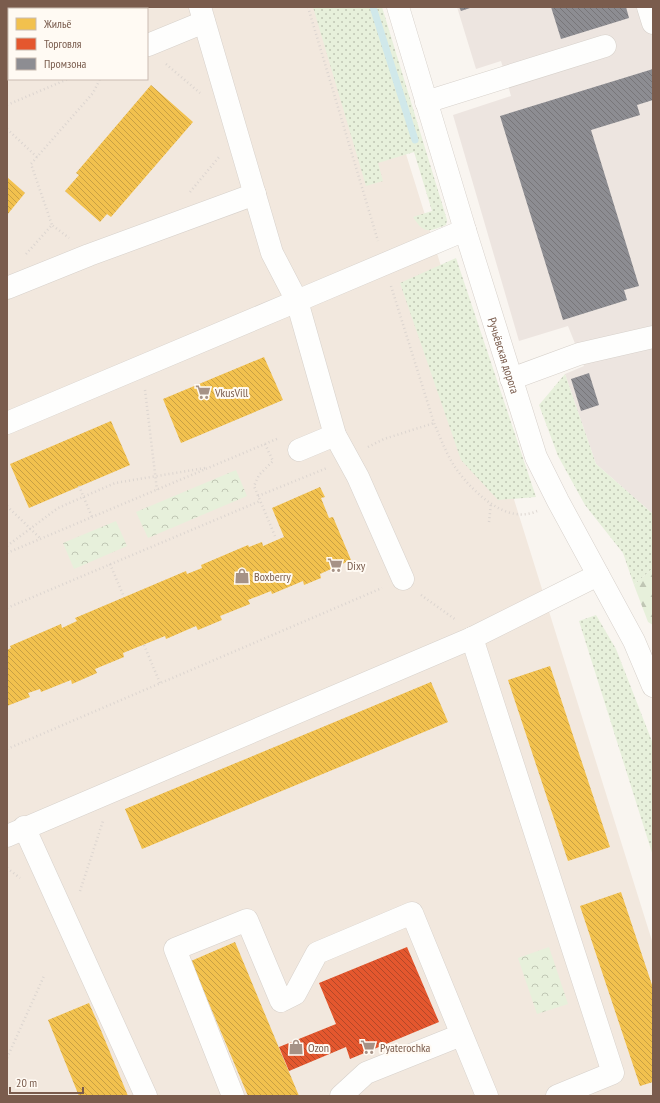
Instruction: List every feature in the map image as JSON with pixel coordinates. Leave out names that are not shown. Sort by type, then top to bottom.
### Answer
[{"type":"street","name":"Ручьёвская дорога","points":[[398,7],[465,230],[536,457],[558,501],[634,641],[653,686]]},
{"type":"street","points":[[648,7],[653,23]]},
{"type":"street","points":[[148,44],[202,14],[272,253],[296,301],[335,435],[358,477],[403,579]]},
{"type":"street","points":[[426,102],[605,46]]},
{"type":"street","points":[[7,288],[89,255],[255,194]]},
{"type":"street","points":[[7,423],[465,230]]},
{"type":"street","points":[[511,379],[579,354],[653,337]]},
{"type":"street","points":[[293,442],[335,435]]},
{"type":"street","points":[[146,1096],[68,925],[15,832],[472,638],[598,575]]},
{"type":"street","points":[[472,638],[613,1073],[557,1096]]},
{"type":"street","points":[[234,1096],[175,949],[247,920],[281,1001],[296,994],[317,953],[412,913],[487,1096]]},
{"type":"street","points":[[341,1096],[366,1073],[461,1035]]},
{"type":"path","points":[[308,7],[385,264],[434,423],[442,444],[457,470],[473,488],[491,503],[511,514],[532,513],[558,501]]},
{"type":"path","points":[[148,46],[155,55],[200,94]]},
{"type":"path","points":[[7,105],[66,80]]},
{"type":"path","points":[[52,224],[31,164],[93,93],[100,80]]},
{"type":"path","points":[[7,129],[37,157]]},
{"type":"path","points":[[187,195],[237,135]]},
{"type":"path","points":[[142,366],[157,490]]},
{"type":"path","points":[[258,496],[327,468],[384,439],[434,423]]},
{"type":"path","points":[[7,553],[265,444],[293,442]]},
{"type":"path","points":[[265,444],[273,461],[259,475],[254,486],[275,536]]},
{"type":"path","points":[[7,546],[58,508],[115,483],[209,468]]},
{"type":"path","points":[[79,486],[92,517]]},
{"type":"path","points":[[7,608],[260,501]]},
{"type":"path","points":[[489,522],[491,503]]},
{"type":"path","points":[[7,506],[41,539]]},
{"type":"path","points":[[110,564],[124,598]]},
{"type":"path","points":[[7,749],[403,579],[424,598],[461,624],[472,638]]},
{"type":"path","points":[[144,645],[160,683]]},
{"type":"path","points":[[68,925],[113,790]]},
{"type":"path","points":[[7,1058],[44,976]]},
{"type":"shaded area","points":[[7,7],[360,7],[653,944],[653,1096],[7,1096]]},
{"type":"shaded area","points":[[457,7],[653,7],[653,514],[596,464],[565,374],[584,366],[568,326],[519,341],[453,115],[511,96],[501,61],[476,69]]},
{"type":"green space","points":[[313,7],[382,7],[447,220],[446,225],[427,230],[420,226],[413,217],[432,211],[414,152],[378,163],[383,181],[366,186]]},
{"type":"green space","points":[[456,258],[536,497],[498,500],[461,460],[400,283]]},
{"type":"green space","points":[[565,374],[596,464],[653,514],[653,568],[634,585],[623,553],[585,505],[558,456],[539,405]]},
{"type":"green space","points":[[236,470],[247,496],[148,538],[136,512]]},
{"type":"green space","points":[[116,521],[127,546],[74,569],[63,543]]},
{"type":"green space","points":[[653,568],[653,625],[648,622],[634,585]]},
{"type":"green space","points":[[596,615],[616,649],[653,744],[653,856],[579,621]]},
{"type":"green space","points":[[549,947],[568,1004],[537,1014],[518,958]]},
{"type":"building: Жильё","points":[[151,85],[193,122],[111,217],[107,214],[100,222],[65,191],[79,175],[76,173]]},
{"type":"building: Жильё","points":[[7,177],[25,193],[7,215]]},
{"type":"building: Жильё","points":[[264,357],[283,400],[181,443],[163,399]]},
{"type":"building: Жильё","points":[[111,421],[130,465],[29,508],[10,464]]},
{"type":"building: Жильё","points":[[320,487],[325,497],[321,498],[329,518],[333,517],[351,560],[320,574],[321,578],[304,585],[303,581],[272,594],[271,591],[248,600],[250,604],[220,616],[222,620],[198,630],[196,626],[166,639],[165,636],[123,653],[124,657],[95,669],[97,673],[72,684],[71,680],[41,692],[40,689],[28,693],[30,697],[7,706],[7,650],[11,648],[10,646],[61,624],[62,628],[77,621],[75,618],[186,571],[187,574],[202,568],[201,565],[248,545],[249,547],[262,542],[263,546],[284,537],[272,508]]},
{"type":"building: Жильё","points":[[550,666],[610,847],[568,861],[508,680]]},
{"type":"building: Жильё","points":[[431,682],[448,722],[142,849],[125,809]]},
{"type":"building: Жильё","points":[[621,892],[653,988],[653,1082],[640,1086],[580,906]]},
{"type":"building: Жильё","points":[[235,942],[299,1096],[248,1096],[191,961]]},
{"type":"building: Жильё","points":[[89,1003],[128,1096],[79,1096],[48,1020]]},
{"type":"building: Торговля","points":[[407,947],[439,1022],[350,1059],[346,1047],[289,1071],[279,1047],[336,1024],[319,983]]},
{"type":"building: Промзона","points":[[459,7],[473,7],[461,11]]},
{"type":"building: Промзона","points":[[551,7],[626,7],[629,18],[561,39]]},
{"type":"building: Промзона","points":[[653,69],[653,100],[637,105],[640,115],[591,130],[639,286],[624,290],[627,300],[563,320],[500,116]]},
{"type":"building: Промзона","points":[[589,373],[599,405],[581,411],[571,379]]},
{"type":"waterway","points":[[373,7],[415,140]]},
{"type":"place","name":"VkusVill","points":[[203,392]]},
{"type":"place","name":"Dixy","points":[[335,565]]},
{"type":"place","name":"Boxberry","points":[[242,576]]},
{"type":"place","name":"Ozon","points":[[296,1047]]},
{"type":"place","name":"Pyaterochka","points":[[368,1047]]}]
